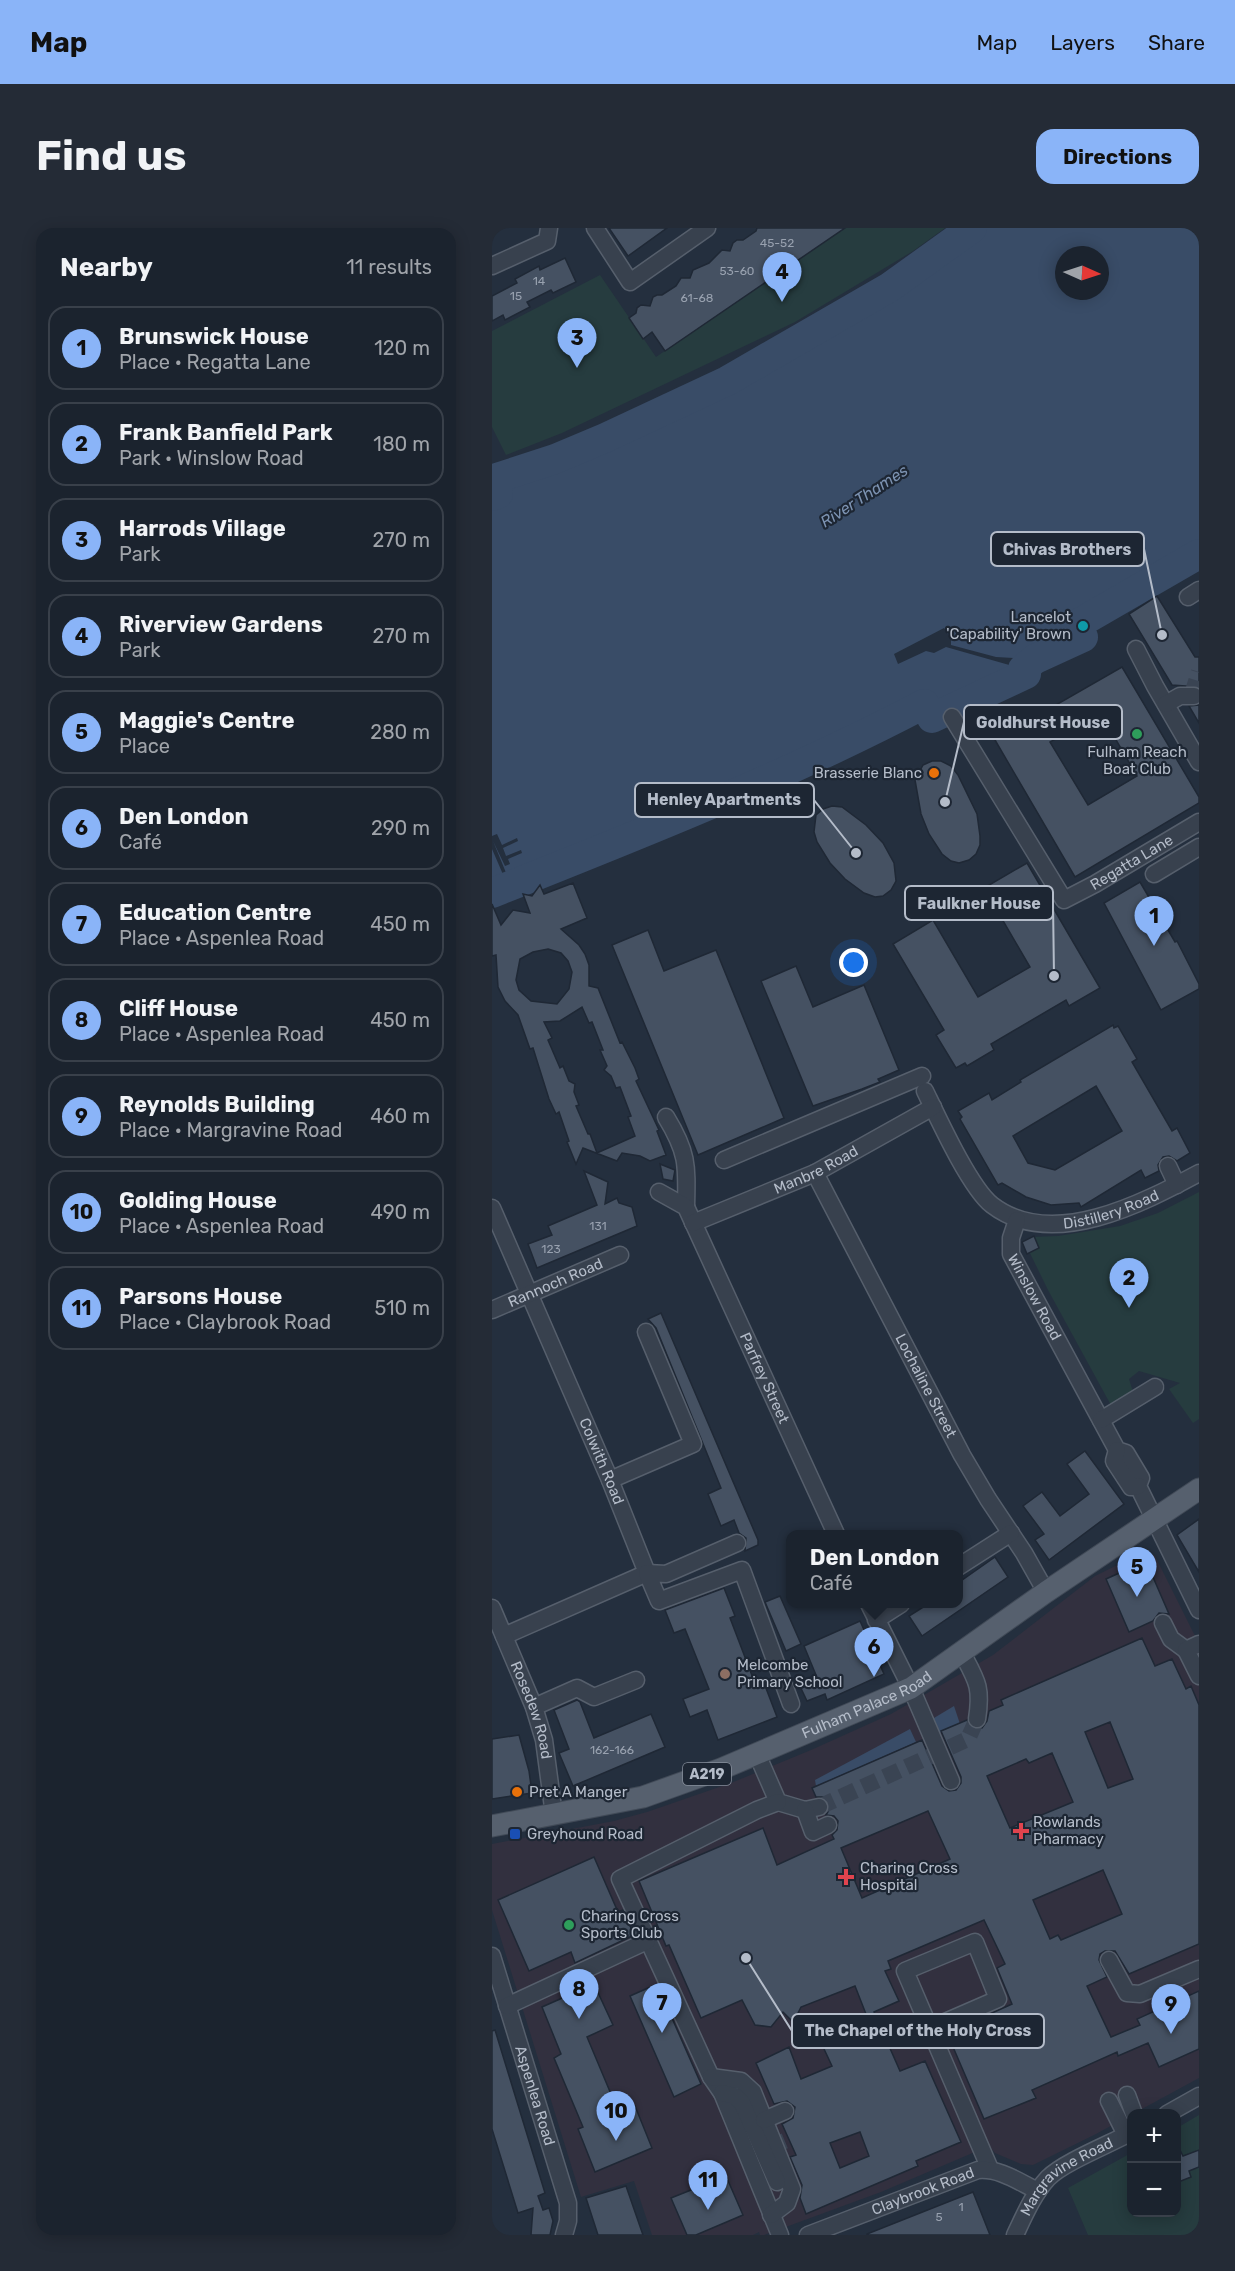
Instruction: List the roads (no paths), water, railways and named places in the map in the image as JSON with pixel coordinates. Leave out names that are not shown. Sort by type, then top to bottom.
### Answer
[{"type":"main road","name":"Fulham Palace Road","points":[[492,1826],[643,1797],[721,1769],[911,1688],[1046,1592],[1199,1489]]},
{"type":"street","points":[[492,266],[547,241],[549,228]]},
{"type":"street","points":[[595,228],[630,282],[707,228]]},
{"type":"street","points":[[1136,649],[1166,704],[1192,735],[1199,762]]},
{"type":"street","points":[[1166,704],[1180,696],[1194,696]]},
{"type":"street","name":"Regatta Lane","points":[[952,717],[1064,900],[1199,822]]},
{"type":"street","points":[[1154,874],[1199,847]]},
{"type":"street","points":[[724,1160],[923,1083],[933,1107],[972,1180],[992,1205],[1017,1220]]},
{"type":"street","name":"Manbre Road","points":[[693,1223],[815,1173],[933,1107]]},
{"type":"street","points":[[659,1192],[686,1207],[687,1165],[679,1139],[666,1117]]},
{"type":"street","points":[[1168,1166],[1177,1185]]},
{"type":"street","name":"Lochaline Street","points":[[815,1173],[962,1455],[1046,1592]]},
{"type":"street","name":"Distillery Road","points":[[1017,1220],[1041,1224],[1092,1219],[1133,1205],[1199,1173]]},
{"type":"street","name":"Parfrey Street","points":[[686,1207],[834,1530]]},
{"type":"street","name":"Colwith Road","points":[[492,1208],[610,1480],[659,1601],[742,1570],[791,1704]]},
{"type":"street","name":"Winslow Road","points":[[1017,1220],[1011,1238],[1011,1254],[1117,1449],[1126,1453],[1141,1478],[1138,1486],[1199,1610]]},
{"type":"street","name":"Rannoch Road","points":[[492,1310],[620,1256]]},
{"type":"street","points":[[610,1480],[693,1444],[646,1332]]},
{"type":"street","points":[[1101,1420],[1155,1387]]},
{"type":"street","points":[[963,1564],[1011,1533]]},
{"type":"street","points":[[504,1636],[647,1573],[666,1574],[737,1543]]},
{"type":"street","name":"Rosedew Road","points":[[492,1608],[534,1707],[544,1740],[554,1815]]},
{"type":"street","points":[[871,1608],[911,1688],[951,1780]]},
{"type":"street","points":[[876,1620],[895,1608]]},
{"type":"street","points":[[1162,1623],[1171,1639],[1193,1647],[1199,1676]]},
{"type":"street","points":[[962,1653],[978,1683],[980,1701],[977,1719]]},
{"type":"street","points":[[534,1707],[577,1688],[594,1697],[636,1680]]},
{"type":"street","points":[[757,1754],[778,1802]]},
{"type":"street","points":[[780,2235],[722,2093],[711,2077],[620,1879],[778,1802],[812,1809],[813,1832],[828,1825]]},
{"type":"street","points":[[507,2006],[647,1941]]},
{"type":"street","points":[[929,2029],[998,1999],[975,1942],[904,1971],[929,2029],[990,2169]]},
{"type":"street","name":"Aspenlea Road","points":[[492,1956],[568,2204],[568,2221],[564,2235]]},
{"type":"street","points":[[1109,1960],[1127,1993],[1140,1994],[1199,1969]]},
{"type":"street","points":[[711,2077],[741,2081],[753,2092],[792,2189],[787,2203],[771,2215]]},
{"type":"street","points":[[722,2093],[735,2096],[742,2103],[766,2149],[787,2203]]},
{"type":"street","points":[[1127,2096],[1132,2109]]},
{"type":"street","points":[[1176,2109],[1199,2096]]},
{"type":"street","points":[[1109,2102],[1127,2130]]},
{"type":"street","points":[[764,2120],[785,2111]]},
{"type":"street","name":"Margravine Road","points":[[1020,2231],[1038,2192],[1049,2177],[1127,2134]]},
{"type":"street","name":"Claybrook Road","points":[[808,2235],[978,2170],[990,2169],[1038,2192]]},
{"type":"water","name":"River Thames","points":[[972,228],[1199,228],[1199,554],[1077,625],[1083,637],[1035,659],[1023,669],[1026,674],[932,718],[924,705],[872,732],[765,781],[492,893],[492,496],[498,494],[494,479],[555,459],[605,438],[727,381],[889,287]]},
{"type":"water","points":[[954,1706],[960,1724],[934,1735],[929,1721]]},
{"type":"water","points":[[910,1729],[916,1742],[816,1786],[815,1780]]},
{"type":"waterway","points":[[492,496],[498,494],[494,479],[555,459],[605,438],[727,381],[890,287],[972,228]]},
{"type":"waterway","points":[[492,893],[765,781],[924,704],[932,718],[1026,674],[1023,669],[1035,659],[1083,637],[1076,625],[1199,554]]},
{"type":"tunnel","points":[[1194,696],[1199,672]]},
{"type":"tunnel","points":[[819,1807],[968,1739],[977,1719]]},
{"type":"tunnel","points":[[770,2147],[787,2140]]},
{"type":"place","name":"Riverview Gardens","points":[[782,302]]},
{"type":"place","name":"Harrods Village","points":[[577,368]]},
{"type":"place","name":"Lancelot 'Capability' Brown","points":[[1083,626]]},
{"type":"place","name":"Chivas Brothers","points":[[1162,635]]},
{"type":"place","name":"Fulham Reach Boat Club","points":[[1137,734]]},
{"type":"place","name":"Brasserie Blanc","points":[[934,773]]},
{"type":"place","name":"Goldhurst House","points":[[945,802]]},
{"type":"place","name":"Henley Apartments","points":[[856,853]]},
{"type":"place","name":"Brunswick House","points":[[1154,946]]},
{"type":"place","name":"Faulkner House","points":[[1054,976]]},
{"type":"place","name":"Frank Banfield Park","points":[[1129,1308]]},
{"type":"place","name":"Maggie's Centre","points":[[1137,1597]]},
{"type":"place","name":"Melcombe Primary School","points":[[725,1674]]},
{"type":"place","name":"Den London","points":[[874,1677]]},
{"type":"place","name":"Pret A Manger","points":[[517,1792]]},
{"type":"place","name":"Rowlands Pharmacy","points":[[1021,1831]]},
{"type":"place","name":"Greyhound Road","points":[[515,1834]]},
{"type":"place","name":"Charing Cross Hospital","points":[[846,1877]]},
{"type":"place","name":"Charing Cross Sports Club","points":[[569,1925]]},
{"type":"place","name":"The Chapel of the Holy Cross","points":[[746,1958]]},
{"type":"place","name":"Cliff House","points":[[579,2019]]},
{"type":"place","name":"Education Centre","points":[[662,2033]]},
{"type":"place","name":"Reynolds Building","points":[[1171,2034]]},
{"type":"place","name":"Golding House","points":[[616,2141]]},
{"type":"place","name":"Parsons House","points":[[708,2210]]}]
